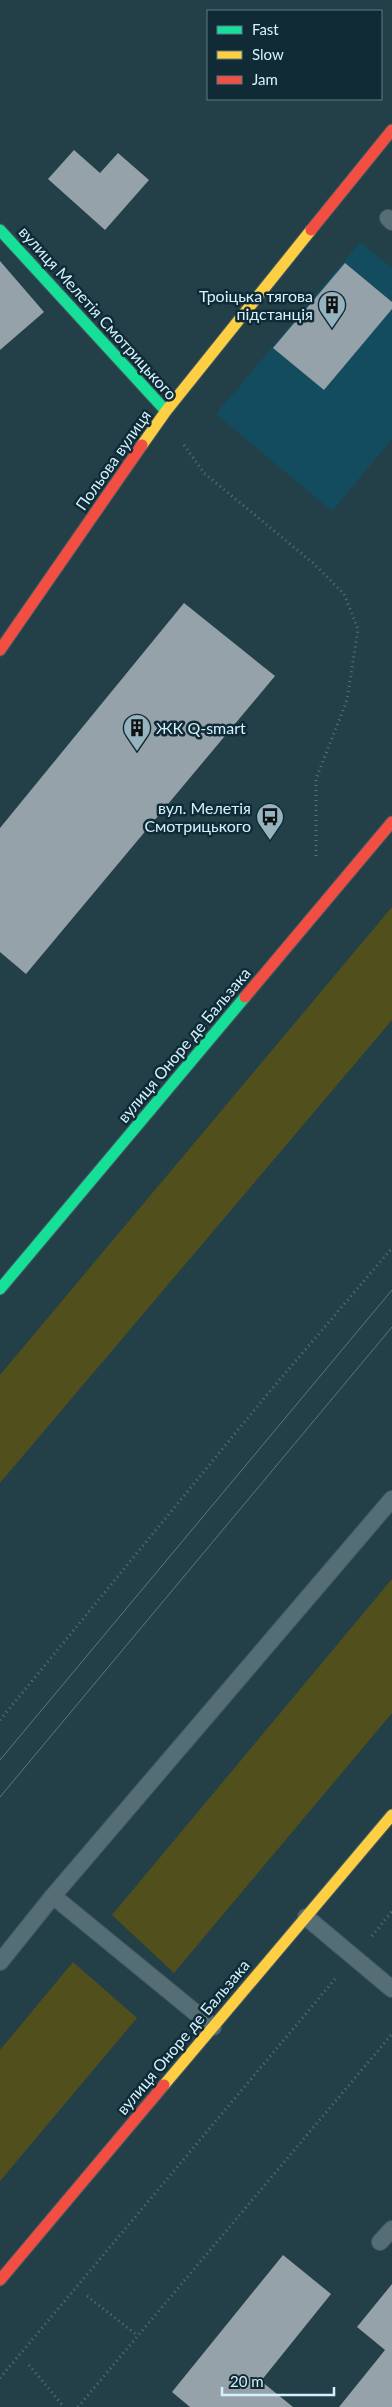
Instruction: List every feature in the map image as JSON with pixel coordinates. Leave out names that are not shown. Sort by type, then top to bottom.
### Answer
[{"type":"street","name":"Польова вулиця","points":[[0,650],[166,410],[392,130]]},
{"type":"street","name":"вулиця Мелетія Смотрицького","points":[[0,230],[166,410]]},
{"type":"street","name":"вулиця Оноре де Бальзака","points":[[0,1289],[392,822]]},
{"type":"street","name":"вулиця Оноре де Бальзака","points":[[0,2280],[392,1815]]},
{"type":"lane","points":[[0,1962],[53,1896],[392,1499]]},
{"type":"lane","points":[[53,1896],[213,2027]]},
{"type":"lane","points":[[306,1917],[392,1988]]},
{"type":"lane","points":[[380,2242],[392,2228]]},
{"type":"path","name":"вулиця Мелетія Смотрицького","points":[[166,410],[179,438],[204,473],[320,569],[344,594],[358,629],[347,700],[316,780],[314,854],[323,904]]},
{"type":"path","points":[[0,1720],[265,1397],[392,1248]]},
{"type":"path","points":[[0,2378],[392,1911]]},
{"type":"path","points":[[78,2407],[392,2034]]},
{"type":"path","points":[[87,2296],[138,2336]]},
{"type":"path","points":[[29,2365],[64,2407]]},
{"type":"shaded area","points":[[360,242],[392,268],[392,439],[332,511],[216,414]]},
{"type":"shaded area","points":[[392,907],[392,1020],[0,1483],[0,1375]]},
{"type":"shaded area","points":[[392,1579],[392,1713],[174,1973],[112,1915]]},
{"type":"shaded area","points":[[73,1962],[137,2018],[0,2181],[0,2050]]},
{"type":"building","points":[[74,150],[100,173],[118,153],[149,180],[105,230],[48,179]]},
{"type":"building","points":[[0,261],[44,312],[0,350]]},
{"type":"building","name":"Троiцька тягова пiдстанцiя","points":[[345,263],[392,302],[392,309],[324,390],[273,348]]},
{"type":"building","name":"ЖК Q-smart","points":[[184,603],[275,676],[26,974],[0,952],[0,828]]},
{"type":"building","points":[[283,2255],[331,2294],[261,2381],[293,2407],[190,2407],[172,2392]]},
{"type":"building","points":[[392,2284],[392,2407],[339,2407],[385,2350],[357,2327]]},
{"type":"tram line","points":[[0,1760],[392,1290]]},
{"type":"tram line","points":[[0,1797],[392,1327]]},
{"type":"traffic: fast","points":[[0,230],[166,411]]},
{"type":"traffic: fast","points":[[0,1289],[245,997]]},
{"type":"traffic: slow","points":[[142,445],[166,411],[311,230]]},
{"type":"traffic: slow","points":[[164,2085],[392,1815]]},
{"type":"traffic: jam","points":[[311,230],[392,130]]},
{"type":"traffic: jam","points":[[0,650],[142,445]]},
{"type":"traffic: jam","points":[[245,997],[392,822]]},
{"type":"traffic: jam","points":[[0,2280],[164,2085]]},
{"type":"place","name":"Троiцька тягова пiдстанцiя","points":[[332,329]]},
{"type":"place","name":"ЖК Q-smart","points":[[137,752]]},
{"type":"place","name":"вул. Мелетія Смотрицького","points":[[270,841]]}]
